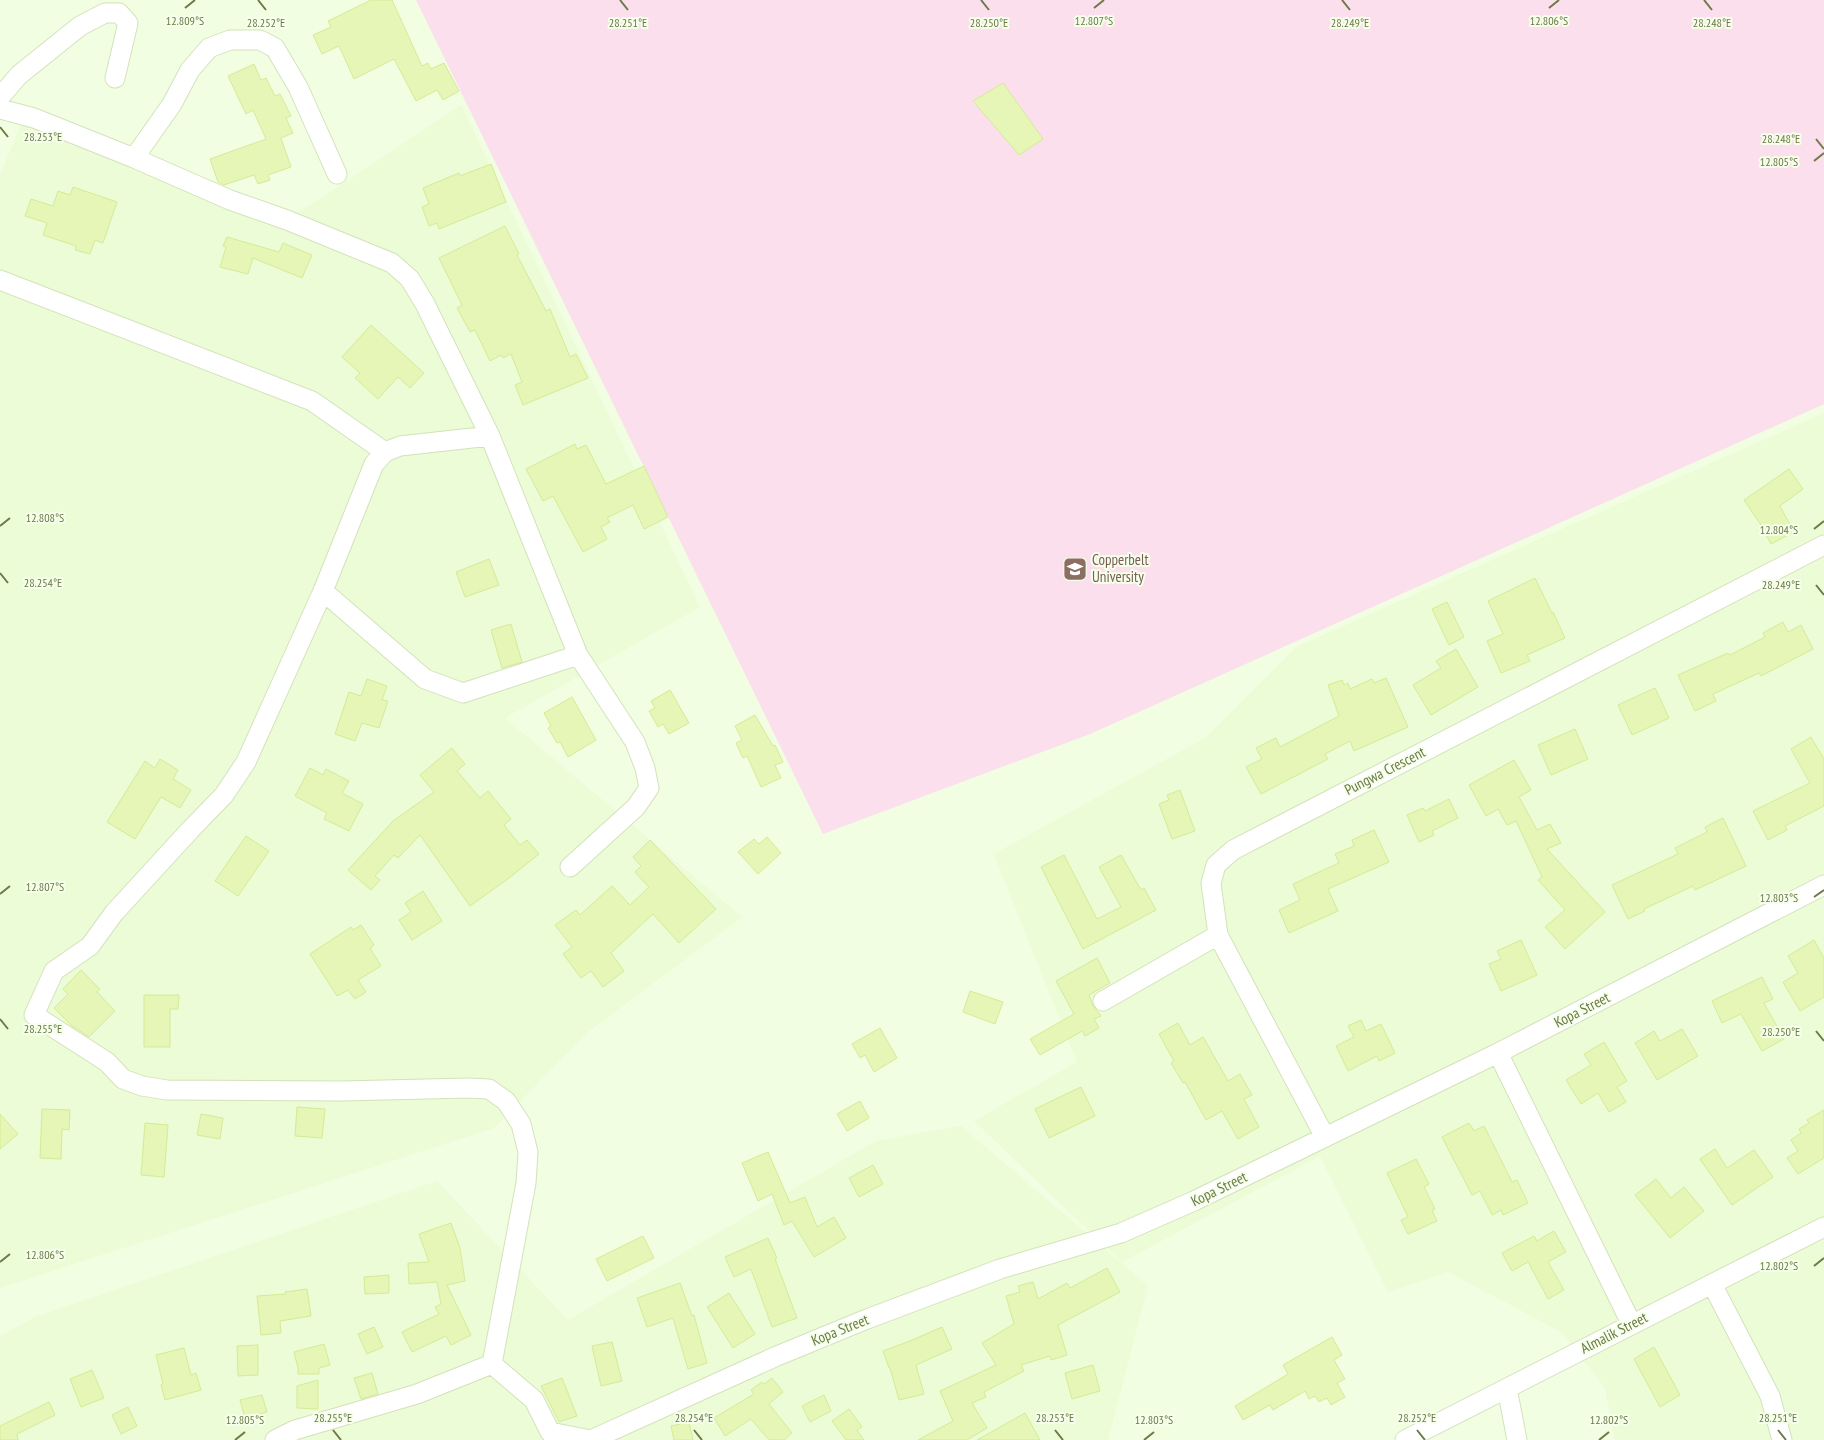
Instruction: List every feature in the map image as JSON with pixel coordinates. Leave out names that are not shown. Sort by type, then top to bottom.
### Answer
[{"type":"street","points":[[0,97],[19,75],[80,26],[105,13],[119,13],[128,23],[115,78]]},
{"type":"street","points":[[134,158],[172,104],[190,70],[209,48],[230,40],[260,40],[275,48],[298,87],[337,174]]},
{"type":"street","points":[[0,109],[34,118],[134,158],[230,200],[287,220],[392,263],[410,279],[425,304],[490,436],[578,655],[635,742],[645,768],[649,788],[636,807],[570,867]]},
{"type":"street","points":[[0,280],[312,401],[386,452]]},
{"type":"street","points":[[490,436],[400,446],[386,452],[374,464],[323,591],[246,762],[224,795],[114,913],[90,946],[54,972],[34,1015],[107,1062],[123,1079],[142,1086],[168,1090],[468,1088],[490,1089],[506,1101],[521,1124],[528,1152],[526,1183],[492,1364]]},
{"type":"street","name":"Pungwa Crescent","points":[[1325,1137],[1218,935],[1211,883],[1216,865],[1233,850],[1824,545]]},
{"type":"street","points":[[323,591],[425,679],[463,693],[578,655]]},
{"type":"street","name":"Kopa Street","points":[[600,1438],[777,1356],[867,1319],[1000,1269],[1121,1232],[1194,1201],[1498,1053],[1824,885]]},
{"type":"street","points":[[1103,1001],[1218,935]]},
{"type":"street","points":[[1498,1053],[1632,1324]]},
{"type":"street","name":"Almalik Street","points":[[1405,1440],[1824,1227]]},
{"type":"street","points":[[1712,1284],[1770,1396],[1782,1440]]},
{"type":"street","points":[[492,1364],[534,1400],[550,1432],[600,1438]]},
{"type":"street","points":[[275,1440],[295,1430],[417,1394],[492,1364]]},
{"type":"street","points":[[1507,1388],[1517,1440]]},
{"type":"shaded area","name":"Copperbelt University","points":[[416,0],[1824,0],[1824,404],[1090,734],[823,834]]},
{"type":"shaded area","points":[[461,105],[700,607],[505,718],[742,917],[587,1033],[494,1128],[0,1288],[0,175],[24,117],[283,223]]},
{"type":"shaded area","points":[[1824,413],[1824,1440],[1615,1440],[1605,1388],[1563,1333],[1448,1272],[1388,1292],[1320,1156],[1122,1262],[974,1121],[1077,1062],[994,854],[1205,738],[1296,647]]},
{"type":"shaded area","points":[[961,1126],[1148,1286],[1108,1440],[0,1440],[0,1336],[35,1317],[437,1181],[568,1320],[876,1141]]},
{"type":"building","points":[[371,0],[392,0],[422,66],[428,63],[431,69],[444,63],[459,91],[443,100],[437,90],[416,101],[394,59],[354,79],[339,46],[322,54],[313,35],[331,27],[328,21]]},
{"type":"building","points":[[254,64],[261,80],[266,78],[275,96],[280,94],[291,116],[286,118],[293,133],[281,138],[291,167],[268,175],[270,180],[258,184],[254,175],[224,185],[218,182],[210,159],[266,139],[253,110],[246,114],[228,76]]},
{"type":"building","points":[[1003,83],[1043,139],[1019,155],[973,101]]},
{"type":"building","points":[[491,164],[506,202],[439,229],[437,223],[429,226],[422,207],[429,204],[423,188],[459,173],[460,176]]},
{"type":"building","points":[[73,187],[117,202],[103,243],[95,240],[90,254],[75,250],[76,246],[43,235],[47,223],[25,216],[31,199],[53,206],[58,191],[70,195]]},
{"type":"building","points":[[505,226],[519,254],[517,255],[546,311],[550,309],[570,357],[576,354],[588,378],[523,405],[515,385],[522,382],[511,354],[503,358],[501,355],[490,361],[475,330],[470,332],[457,308],[462,305],[439,258]]},
{"type":"building","points":[[227,237],[279,252],[283,243],[312,255],[302,278],[253,258],[248,274],[220,267],[226,247],[223,246]]},
{"type":"building","points":[[371,325],[424,373],[410,388],[398,377],[378,399],[355,378],[360,373],[342,357]]},
{"type":"building","points":[[575,444],[577,449],[586,445],[606,484],[644,466],[668,517],[644,529],[633,505],[607,518],[610,522],[601,527],[607,539],[583,552],[553,496],[543,501],[526,469]]},
{"type":"building","points":[[1789,469],[1803,489],[1780,506],[1794,532],[1771,544],[1744,500]]},
{"type":"building","points":[[489,559],[499,585],[465,597],[456,572]]},
{"type":"building","points":[[1535,578],[1565,638],[1527,655],[1530,661],[1501,673],[1487,641],[1503,634],[1488,601]]},
{"type":"building","points":[[1447,602],[1464,637],[1449,645],[1432,609]]},
{"type":"building","points":[[1783,622],[1788,632],[1801,625],[1813,649],[1761,676],[1759,673],[1713,694],[1716,701],[1695,711],[1678,675],[1728,653],[1730,655],[1765,637],[1763,633]]},
{"type":"building","points":[[511,624],[522,662],[502,668],[491,630]]},
{"type":"building","points":[[1456,649],[1478,687],[1431,715],[1413,685],[1441,668],[1436,661]]},
{"type":"building","points":[[1386,678],[1408,727],[1354,751],[1350,741],[1325,754],[1328,759],[1261,794],[1246,767],[1262,759],[1256,748],[1276,738],[1280,747],[1339,716],[1328,685],[1342,680],[1344,685],[1348,683],[1350,689],[1372,679],[1374,683]]},
{"type":"building","points":[[367,679],[387,686],[382,700],[388,701],[379,728],[362,723],[355,741],[335,734],[349,692],[361,696]]},
{"type":"building","points":[[1655,688],[1669,718],[1632,735],[1618,705]]},
{"type":"building","points":[[670,690],[689,723],[669,734],[663,724],[658,727],[649,711],[655,708],[651,701]]},
{"type":"building","points":[[572,697],[596,740],[568,757],[560,742],[557,743],[548,728],[551,726],[544,713]]},
{"type":"building","points":[[755,715],[773,746],[775,745],[783,762],[775,765],[781,778],[761,787],[747,756],[743,758],[736,743],[742,740],[735,726]]},
{"type":"building","points":[[1575,729],[1588,759],[1551,775],[1538,745]]},
{"type":"building","points":[[1811,737],[1824,759],[1824,806],[1785,826],[1787,830],[1768,840],[1753,811],[1810,783],[1791,749]]},
{"type":"building","points":[[452,748],[465,764],[457,771],[480,798],[488,791],[511,819],[504,825],[520,845],[527,840],[539,854],[470,906],[420,835],[398,858],[394,855],[375,876],[380,880],[371,890],[348,870],[393,821],[434,792],[420,775]]},
{"type":"building","points":[[160,759],[178,770],[173,779],[191,790],[180,808],[161,797],[135,839],[107,822],[145,761],[155,768]]},
{"type":"building","points":[[1514,760],[1531,790],[1519,797],[1537,830],[1550,824],[1561,843],[1547,849],[1605,912],[1565,949],[1545,927],[1565,910],[1538,880],[1542,877],[1516,821],[1507,825],[1498,809],[1486,816],[1469,785]]},
{"type":"building","points":[[310,768],[323,775],[326,769],[349,781],[342,793],[363,804],[349,831],[324,819],[327,813],[295,796]]},
{"type":"building","points":[[1180,790],[1195,831],[1172,839],[1159,804],[1169,800],[1167,795]]},
{"type":"building","points":[[1449,799],[1458,818],[1432,831],[1434,835],[1419,842],[1407,815],[1423,808],[1425,811]]},
{"type":"building","points":[[1723,818],[1746,866],[1695,890],[1693,886],[1644,909],[1645,911],[1628,919],[1612,885],[1678,854],[1675,848],[1707,832],[1705,827]]},
{"type":"building","points":[[1374,830],[1389,862],[1328,889],[1338,911],[1289,933],[1279,910],[1300,900],[1293,884],[1339,863],[1335,854],[1354,846],[1352,840]]},
{"type":"building","points":[[246,836],[269,851],[238,896],[215,881]]},
{"type":"building","points":[[767,837],[781,853],[758,874],[738,852],[754,839],[759,844]]},
{"type":"building","points":[[650,840],[716,909],[679,943],[653,914],[611,953],[624,971],[603,987],[591,971],[581,978],[563,954],[572,947],[555,925],[576,910],[580,915],[612,886],[630,905],[649,887],[635,872],[641,866],[633,857]]},
{"type":"building","points":[[1064,855],[1097,919],[1121,907],[1099,867],[1121,855],[1141,890],[1144,888],[1156,910],[1083,949],[1041,867]]},
{"type":"building","points":[[423,891],[442,921],[412,940],[399,920],[411,912],[405,903]]},
{"type":"building","points":[[361,925],[374,945],[370,948],[381,966],[358,980],[366,992],[355,999],[348,990],[337,996],[310,954],[351,927],[353,930]]},
{"type":"building","points":[[1521,940],[1537,975],[1501,991],[1489,964],[1501,959],[1497,951]]},
{"type":"building","points":[[1814,940],[1824,958],[1824,997],[1800,1011],[1783,982],[1798,973],[1788,956]]},
{"type":"building","points":[[1097,958],[1110,983],[1089,995],[1093,1006],[1101,1016],[1094,1019],[1099,1028],[1085,1036],[1082,1031],[1040,1055],[1030,1039],[1074,1014],[1056,981]]},
{"type":"building","points":[[81,970],[100,989],[97,992],[115,1011],[89,1037],[72,1026],[54,1008],[68,994],[63,989]]},
{"type":"building","points":[[1762,977],[1773,999],[1764,1003],[1784,1039],[1762,1051],[1741,1014],[1722,1023],[1712,1001]]},
{"type":"building","points":[[970,991],[1003,1002],[995,1024],[963,1012]]},
{"type":"building","points":[[144,995],[179,995],[178,1009],[170,1009],[170,1047],[144,1047]]},
{"type":"building","points":[[1361,1020],[1366,1031],[1381,1024],[1395,1053],[1379,1061],[1377,1056],[1348,1071],[1336,1046],[1354,1037],[1348,1026]]},
{"type":"building","points":[[1178,1023],[1190,1045],[1203,1037],[1228,1081],[1240,1074],[1252,1095],[1244,1099],[1259,1127],[1238,1139],[1222,1111],[1206,1120],[1185,1082],[1183,1083],[1171,1063],[1174,1061],[1159,1034]]},
{"type":"building","points":[[880,1028],[897,1058],[874,1072],[865,1055],[860,1058],[852,1044]]},
{"type":"building","points":[[1682,1029],[1698,1056],[1657,1080],[1635,1043],[1654,1031],[1660,1041]]},
{"type":"building","points":[[1604,1042],[1627,1081],[1617,1087],[1626,1102],[1609,1112],[1598,1093],[1581,1104],[1566,1080],[1591,1065],[1584,1054]]},
{"type":"building","points":[[1081,1087],[1095,1116],[1049,1138],[1035,1109]]},
{"type":"building","points":[[860,1101],[869,1118],[847,1131],[837,1114]]},
{"type":"building","points":[[297,1107],[325,1109],[322,1138],[295,1136]]},
{"type":"building","points":[[42,1109],[70,1110],[69,1130],[62,1129],[61,1159],[40,1158]]},
{"type":"building","points":[[1824,1110],[1824,1158],[1798,1174],[1787,1158],[1798,1151],[1791,1140],[1801,1133],[1799,1129],[1809,1123],[1807,1120]]},
{"type":"building","points":[[0,1114],[18,1134],[0,1149]]},
{"type":"building","points":[[201,1114],[223,1118],[220,1139],[197,1135]]},
{"type":"building","points":[[145,1123],[168,1125],[164,1177],[141,1175]]},
{"type":"building","points":[[1469,1123],[1474,1131],[1484,1126],[1512,1182],[1517,1180],[1528,1203],[1503,1215],[1501,1210],[1492,1215],[1480,1191],[1472,1195],[1442,1137]]},
{"type":"building","points":[[1715,1149],[1727,1168],[1754,1150],[1773,1177],[1732,1205],[1700,1159]]},
{"type":"building","points":[[768,1152],[790,1203],[805,1197],[817,1227],[834,1217],[846,1238],[814,1257],[792,1221],[784,1225],[772,1194],[758,1201],[742,1163]]},
{"type":"building","points":[[1416,1159],[1429,1184],[1424,1187],[1435,1209],[1432,1210],[1437,1221],[1408,1234],[1401,1220],[1408,1217],[1387,1173]]},
{"type":"building","points":[[873,1165],[883,1184],[859,1197],[849,1178]]},
{"type":"building","points":[[1656,1179],[1671,1198],[1684,1187],[1704,1211],[1670,1238],[1635,1195]]},
{"type":"building","points":[[451,1223],[460,1248],[465,1281],[447,1285],[471,1335],[451,1345],[446,1336],[412,1352],[402,1332],[439,1314],[435,1307],[441,1304],[437,1282],[409,1284],[408,1263],[429,1262],[419,1234]]},
{"type":"building","points":[[1554,1231],[1566,1252],[1548,1262],[1564,1290],[1548,1299],[1528,1262],[1512,1271],[1502,1253],[1534,1236],[1537,1241]]},
{"type":"building","points":[[643,1236],[654,1258],[607,1281],[596,1259]]},
{"type":"building","points":[[768,1238],[777,1258],[775,1259],[797,1318],[772,1327],[751,1269],[734,1277],[725,1257]]},
{"type":"building","points":[[1107,1268],[1120,1292],[1058,1325],[1067,1355],[1051,1360],[1050,1356],[1021,1365],[1024,1371],[984,1392],[986,1397],[972,1403],[987,1428],[967,1440],[918,1440],[953,1421],[940,1391],[996,1365],[982,1343],[1014,1324],[1006,1296],[1020,1292],[1018,1286],[1033,1282],[1038,1299],[1067,1283],[1070,1288]]},
{"type":"building","points":[[389,1275],[389,1293],[365,1294],[364,1277]]},
{"type":"building","points":[[680,1283],[692,1316],[694,1315],[707,1363],[688,1369],[673,1318],[647,1327],[637,1298]]},
{"type":"building","points":[[307,1289],[311,1316],[280,1321],[281,1333],[261,1335],[257,1296],[286,1294],[285,1292]]},
{"type":"building","points":[[729,1293],[755,1334],[733,1348],[707,1307]]},
{"type":"building","points":[[374,1327],[383,1347],[367,1354],[358,1334]]},
{"type":"building","points":[[942,1327],[952,1349],[916,1365],[924,1394],[899,1400],[883,1351]]},
{"type":"building","points":[[1332,1337],[1342,1355],[1334,1360],[1345,1379],[1337,1383],[1345,1397],[1331,1405],[1327,1398],[1319,1402],[1315,1396],[1309,1399],[1305,1391],[1273,1410],[1270,1405],[1243,1420],[1235,1406],[1288,1374],[1283,1365]]},
{"type":"building","points":[[612,1342],[622,1381],[601,1386],[592,1346]]},
{"type":"building","points":[[324,1344],[330,1365],[319,1368],[319,1374],[298,1374],[294,1352]]},
{"type":"building","points":[[258,1345],[258,1375],[238,1376],[237,1346]]},
{"type":"building","points":[[1654,1347],[1680,1395],[1660,1407],[1634,1359]]},
{"type":"building","points":[[184,1348],[191,1375],[196,1373],[201,1390],[165,1400],[156,1355]]},
{"type":"building","points":[[1093,1365],[1100,1391],[1072,1399],[1065,1373]]},
{"type":"building","points":[[92,1370],[104,1398],[81,1407],[70,1379]]},
{"type":"building","points":[[372,1373],[378,1394],[361,1399],[354,1378]]},
{"type":"building","points":[[562,1378],[577,1416],[559,1422],[541,1386]]},
{"type":"building","points":[[772,1378],[783,1392],[769,1404],[792,1433],[784,1440],[769,1440],[751,1419],[725,1436],[714,1418],[754,1394],[751,1390]]},
{"type":"building","points":[[318,1380],[318,1409],[297,1408],[297,1386]]},
{"type":"building","points":[[262,1395],[267,1412],[245,1418],[240,1400]]},
{"type":"building","points":[[824,1395],[831,1411],[810,1422],[802,1406]]},
{"type":"building","points":[[49,1402],[55,1415],[17,1434],[18,1440],[0,1440],[0,1426]]},
{"type":"building","points":[[128,1407],[137,1426],[121,1434],[112,1415]]},
{"type":"building","points":[[849,1409],[862,1427],[857,1430],[864,1440],[846,1440],[832,1421]]},
{"type":"building","points":[[1025,1413],[1040,1440],[977,1440]]},
{"type":"building","points":[[689,1422],[693,1440],[674,1440],[671,1426]]},
{"type":"place","name":"Copperbelt University","points":[[1075,569]]}]
